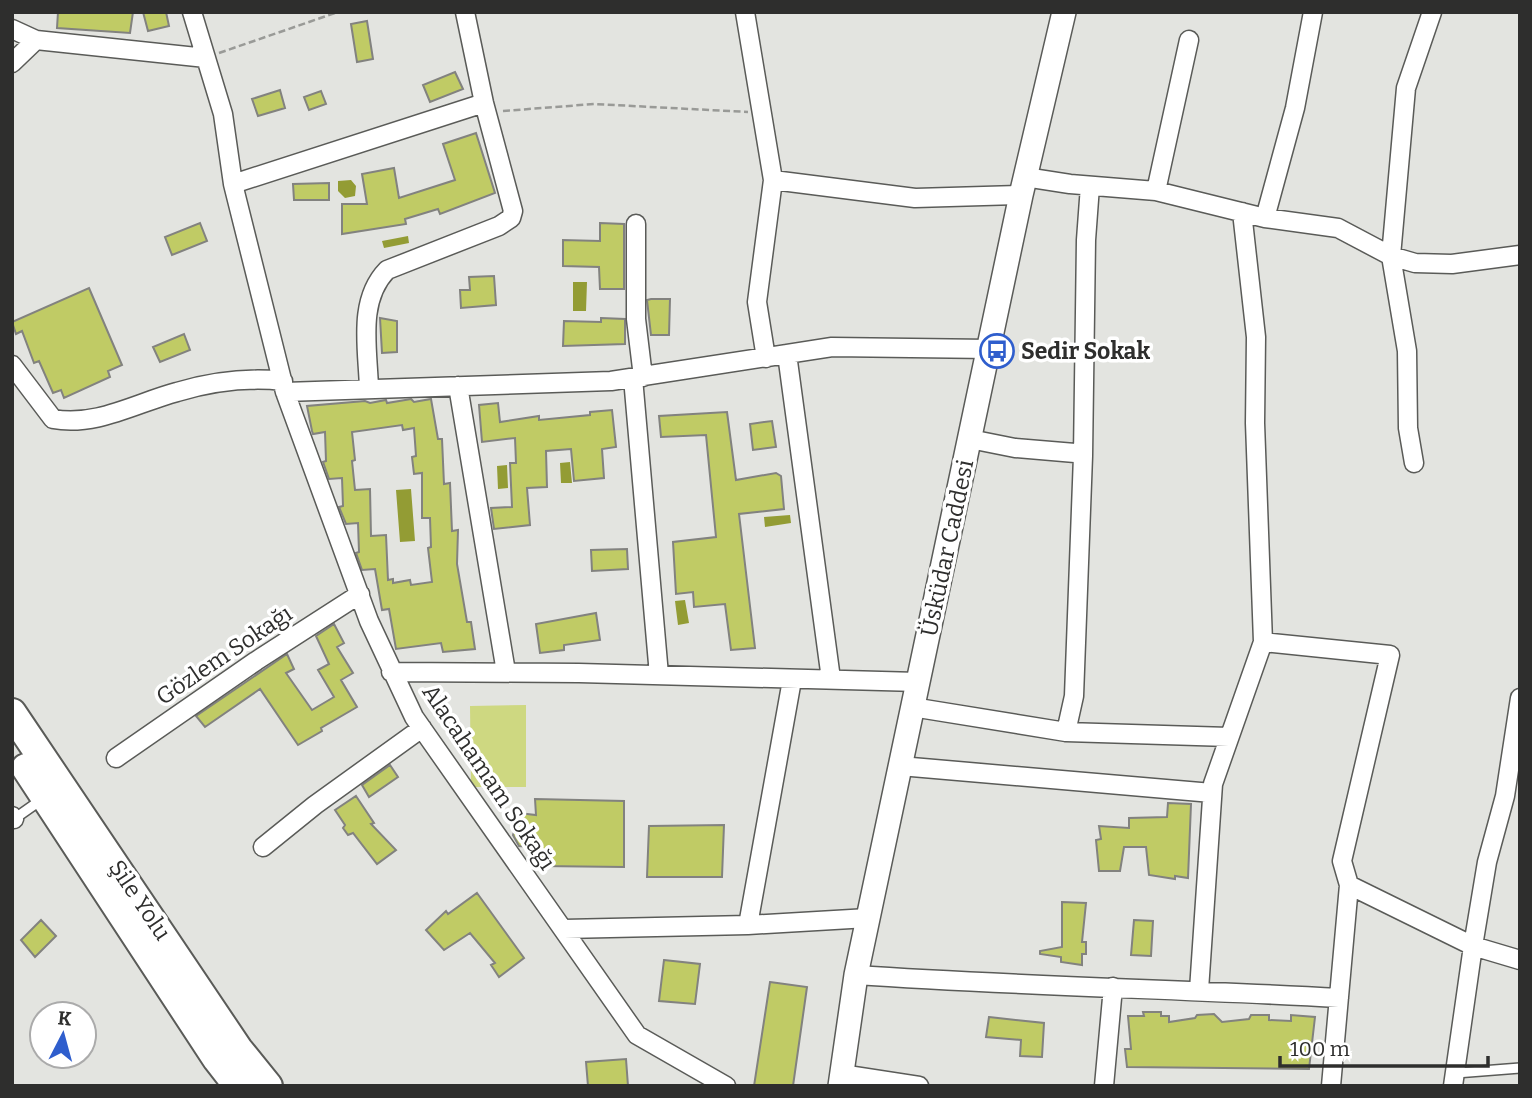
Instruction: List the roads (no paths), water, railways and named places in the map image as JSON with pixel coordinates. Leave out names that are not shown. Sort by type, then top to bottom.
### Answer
[{"type":"highway","name":"Şile Yolu","points":[[12,713],[238,1049],[268,1086]]},
{"type":"highway","name":"Şile Yolu","points":[[12,748],[217,1059],[238,1086]]},
{"type":"main road","name":"Üsküdar Caddesi","points":[[841,1080],[856,975],[1023,186],[1064,12]]},
{"type":"street","name":"Alacahamam Sokağı","points":[[192,12],[223,114],[233,184],[284,387],[391,672],[422,728],[637,1035],[726,1086]]},
{"type":"street","points":[[369,389],[367,302],[376,281],[387,270],[499,226],[511,218],[513,207],[486,108],[465,12]]},
{"type":"street","points":[[745,12],[773,180],[757,302],[766,358]]},
{"type":"street","points":[[1265,218],[1295,108],[1313,12]]},
{"type":"street","points":[[1414,463],[1408,428],[1407,351],[1391,256],[1406,88],[1432,12]]},
{"type":"street","points":[[12,29],[36,40],[206,58]]},
{"type":"street","points":[[12,63],[36,40]]},
{"type":"street","points":[[1156,191],[1189,40]]},
{"type":"street","points":[[233,184],[486,108]]},
{"type":"street","points":[[773,180],[915,198],[1023,186],[1090,186],[1156,191],[1265,218],[1338,228],[1391,256],[1415,263],[1452,264],[1520,255]]},
{"type":"street","points":[[1066,732],[1074,696],[1087,331],[1086,240],[1090,186]]},
{"type":"street","points":[[1199,990],[1212,793],[1263,642],[1255,423],[1256,337],[1242,212]]},
{"type":"street","points":[[636,224],[638,377],[659,676]]},
{"type":"street","points":[[12,365],[53,419],[75,423],[178,391],[261,379],[284,387],[369,389],[458,386],[638,377],[832,347],[990,349]]},
{"type":"street","points":[[787,355],[831,679]]},
{"type":"street","points":[[458,386],[506,672]]},
{"type":"street","points":[[970,439],[1015,448],[1083,456]]},
{"type":"street","name":"Gözlem Sokağı","points":[[116,758],[256,661],[360,594]]},
{"type":"street","points":[[1263,642],[1390,655],[1342,861],[1349,885],[1331,1086]]},
{"type":"street","points":[[391,672],[506,672],[918,682]]},
{"type":"street","points":[[748,925],[792,680]]},
{"type":"street","points":[[1454,1079],[1487,862],[1505,796],[1520,698]]},
{"type":"street","points":[[912,707],[1066,732],[1229,737]]},
{"type":"street","points":[[263,847],[315,805],[422,728]]},
{"type":"street","points":[[900,765],[1212,793]]},
{"type":"street","points":[[1349,885],[1473,946],[1520,960]]},
{"type":"street","points":[[564,929],[748,925],[868,918]]},
{"type":"street","points":[[856,975],[1015,986],[1199,990],[1339,998]]},
{"type":"street","points":[[1104,1086],[1113,987]]},
{"type":"street","points":[[841,1080],[919,1086]]},
{"type":"lane","points":[[13,818],[46,797]]},
{"type":"lane","points":[[1454,1079],[1520,1068]]},
{"type":"place","name":"Sedir Sokak","points":[[997,351]]}]
